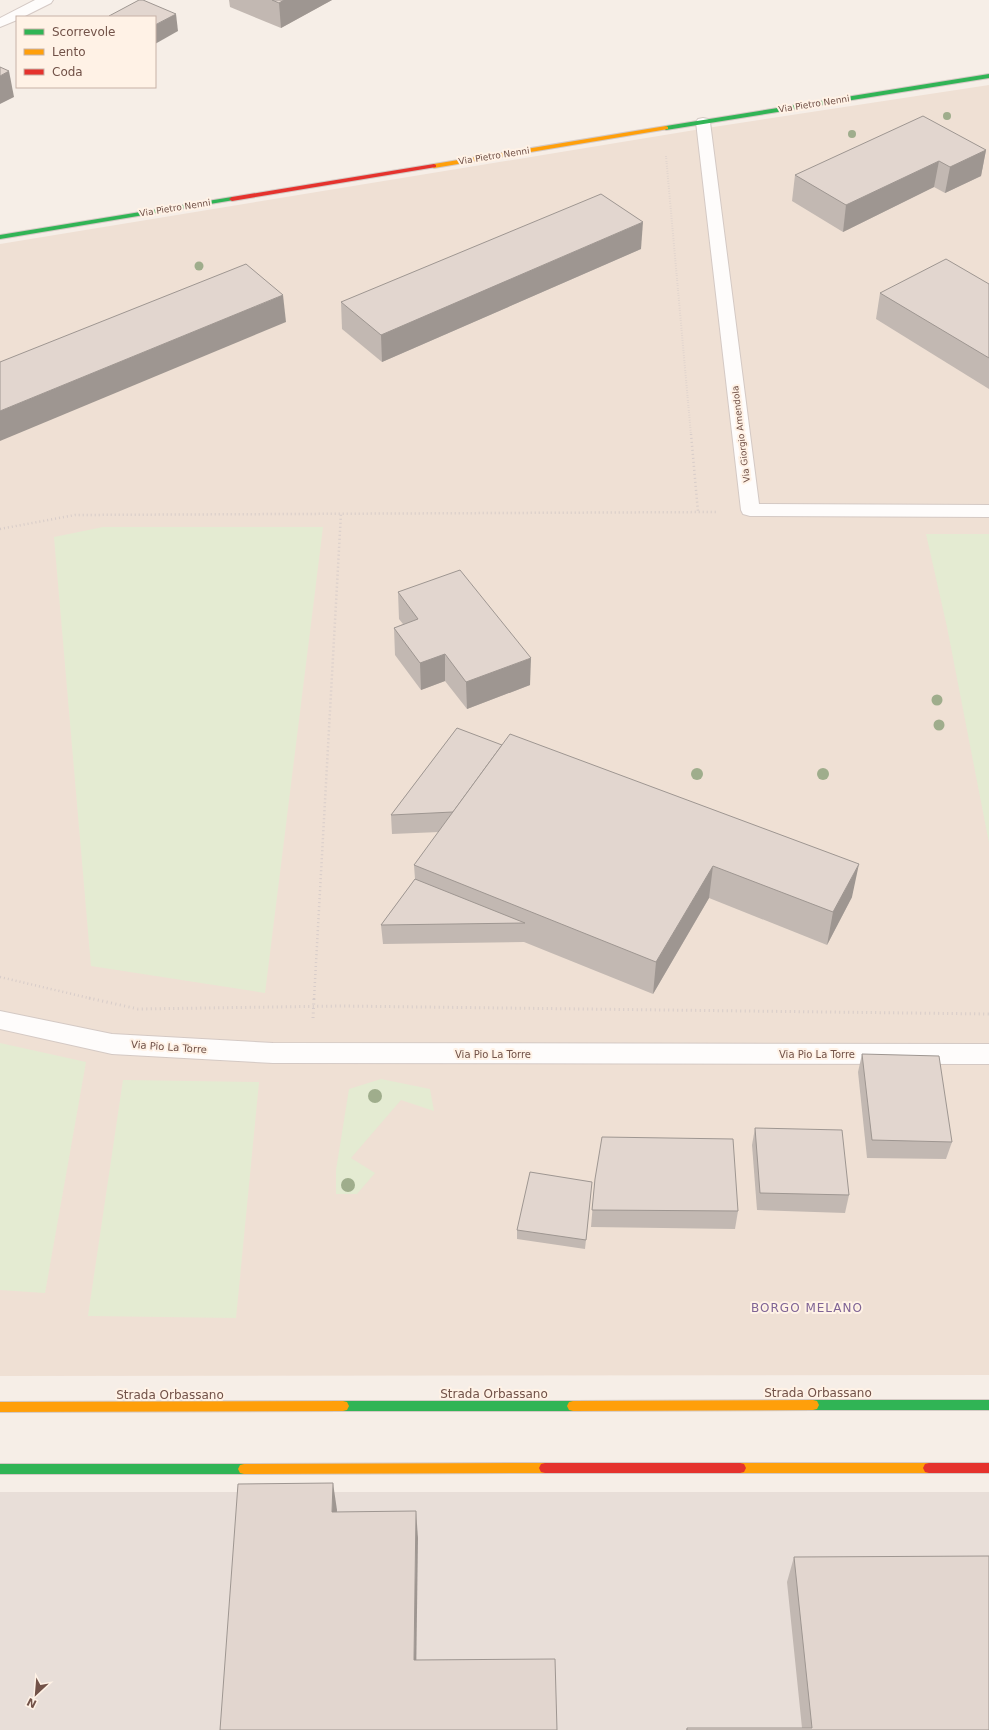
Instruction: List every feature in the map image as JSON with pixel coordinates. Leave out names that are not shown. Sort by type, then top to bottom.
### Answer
[{"type":"main road","name":"Via Pietro Nenni","points":[[0,237],[662,128],[989,76]]},
{"type":"main road","name":"Strada Orbassano","points":[[0,1407],[989,1405]]},
{"type":"main road","points":[[0,1469],[989,1468]]},
{"type":"street","points":[[0,23],[46,0]]},
{"type":"street","name":"Via Giorgio Amendola","points":[[703,122],[750,510]]},
{"type":"street","points":[[750,510],[989,511]]},
{"type":"street","name":"Via Pio La Torre","points":[[0,1020],[112,1044],[273,1054],[989,1054]]},
{"type":"path","points":[[662,128],[698,512]]},
{"type":"path","points":[[0,529],[75,515],[698,512],[750,510]]},
{"type":"path","points":[[311,1054],[341,514]]},
{"type":"path","points":[[0,977],[138,1009],[314,1007],[989,1014]]},
{"type":"shaded area","points":[[989,85],[989,1375],[0,1376],[0,244],[707,128]]},
{"type":"shaded area","points":[[0,1492],[989,1492],[989,1730],[0,1730]]},
{"type":"green space","points":[[103,527],[323,527],[265,993],[91,966],[54,537]]},
{"type":"green space","points":[[926,534],[989,534],[989,843],[947,627]]},
{"type":"green space","points":[[0,1043],[86,1062],[45,1293],[0,1290]]},
{"type":"green space","points":[[381,1079],[430,1089],[434,1111],[401,1100],[351,1158],[375,1173],[357,1194],[336,1194],[336,1170],[349,1089]]},
{"type":"green space","points":[[123,1080],[259,1082],[236,1318],[88,1316]]},
{"type":"building","points":[[139,0],[143,0],[176,14],[156,24],[156,16],[109,16]]},
{"type":"building","points":[[272,0],[284,0],[279,3]]},
{"type":"building","points":[[0,67],[9,71],[0,76]]},
{"type":"building","points":[[923,116],[986,150],[950,167],[939,161],[846,205],[795,175]]},
{"type":"building","points":[[601,194],[643,222],[381,335],[341,302]]},
{"type":"building","points":[[946,259],[989,284],[989,358],[880,293]]},
{"type":"building","points":[[246,264],[283,295],[0,411],[0,362]]},
{"type":"building","points":[[460,570],[531,658],[466,682],[445,654],[420,663],[394,628],[418,619],[398,592]]},
{"type":"building","points":[[457,728],[502,745],[453,812],[391,815]]},
{"type":"building","points":[[510,734],[859,864],[833,912],[713,866],[656,962],[414,865]]},
{"type":"building","points":[[415,879],[525,923],[381,925]]},
{"type":"building","points":[[862,1054],[939,1056],[952,1142],[872,1140]]},
{"type":"building","points":[[755,1128],[842,1130],[849,1195],[760,1193]]},
{"type":"building","points":[[602,1137],[733,1139],[738,1211],[592,1210],[595,1179]]},
{"type":"building","points":[[530,1172],[592,1182],[586,1240],[517,1230]]},
{"type":"building","points":[[333,1483],[332,1512],[416,1511],[414,1660],[555,1659],[557,1730],[220,1730],[238,1484]]},
{"type":"building","points":[[989,1556],[989,1730],[687,1730],[687,1728],[812,1728],[794,1557]]},
{"type":"traffic: fast","points":[[666,128],[989,76]]},
{"type":"traffic: fast","points":[[0,237],[232,199]]},
{"type":"traffic: fast","points":[[813,1405],[989,1405]]},
{"type":"traffic: fast","points":[[343,1406],[573,1406]]},
{"type":"traffic: fast","points":[[0,1469],[244,1469]]},
{"type":"traffic: slow","points":[[434,166],[666,128]]},
{"type":"traffic: slow","points":[[573,1406],[813,1405]]},
{"type":"traffic: slow","points":[[0,1407],[343,1406]]},
{"type":"traffic: slow","points":[[244,1469],[545,1468]]},
{"type":"traffic: slow","points":[[740,1468],[929,1468]]},
{"type":"traffic: jam","points":[[232,199],[434,166]]},
{"type":"traffic: jam","points":[[545,1468],[740,1468]]},
{"type":"traffic: jam","points":[[929,1468],[989,1468]]},
{"type":"district","name":"BORGO MELANO","points":[[807,1308]]}]
